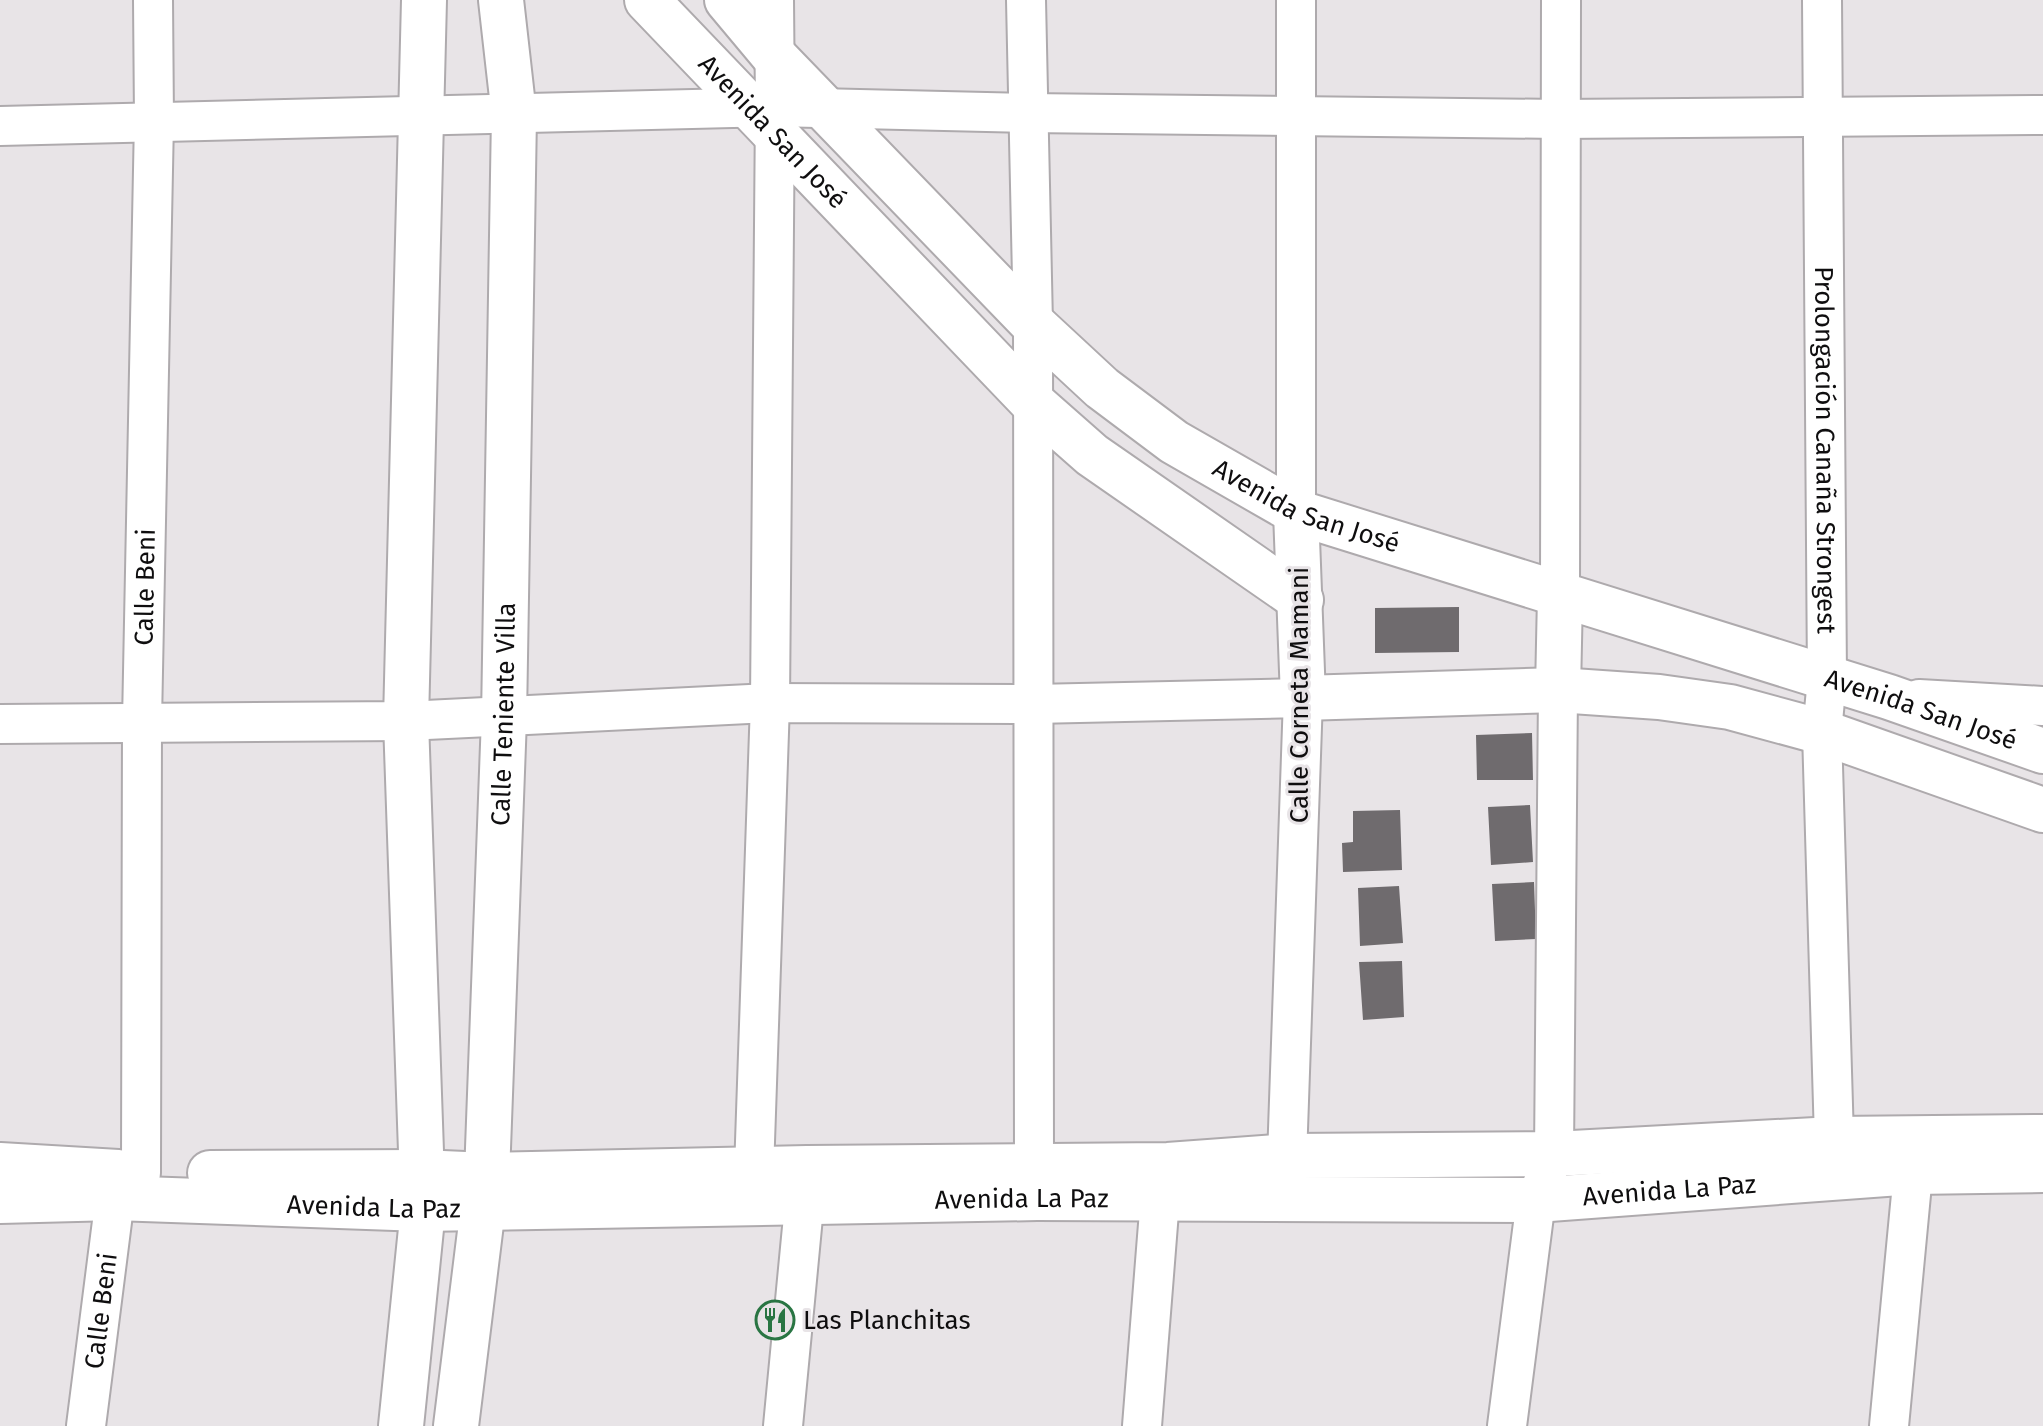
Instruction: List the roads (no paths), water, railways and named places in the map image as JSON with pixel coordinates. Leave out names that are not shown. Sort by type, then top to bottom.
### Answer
[{"type":"street","name":"Calle Beni","points":[[86,1426],[128,1185],[142,722],[154,120],[153,0]]},
{"type":"street","points":[[401,1426],[422,1191],[406,721],[424,0]]},
{"type":"street","name":"Calle Teniente Villa","points":[[456,1426],[485,1192],[504,718],[514,115],[501,0]]},
{"type":"street","name":"Avenida San José","points":[[647,0],[766,117],[822,181],[1033,403],[1092,455],[1301,600]]},
{"type":"street","name":"Avenida San José","points":[[727,0],[773,55],[1033,324],[1102,388],[1174,442],[1296,512],[1889,697],[2043,751]]},
{"type":"street","points":[[754,1171],[770,703],[766,117],[773,55],[774,0]]},
{"type":"street","points":[[1026,0],[1033,324],[1035,1182]]},
{"type":"street","name":"Calle Corneta Mamani","points":[[1287,1177],[1303,698],[1296,512],[1296,0]]},
{"type":"street","points":[[1507,1426],[1536,1200],[1554,1154],[1560,596],[1561,0]]},
{"type":"street","name":"Prolongación Canaña Strongest","points":[[1822,0],[1827,679],[1822,732],[1834,1139]]},
{"type":"street","points":[[0,126],[422,116],[766,117],[827,109],[1559,119],[2043,115]]},
{"type":"street","name":"Avenida San José","points":[[1303,698],[1558,690],[1659,697],[1730,707],[1822,732],[2043,810]]},
{"type":"street","points":[[1889,697],[2043,706]]},
{"type":"street","points":[[0,724],[406,721],[770,703],[1034,704],[1303,698]]},
{"type":"street","name":"Avenida La Paz","points":[[1287,1177],[1536,1200],[2043,1137]]},
{"type":"street","name":"Avenida La Paz","points":[[0,1165],[128,1185],[485,1192],[1164,1182],[1287,1177],[1554,1154],[1834,1139],[1914,1155],[2043,1170]]},
{"type":"street","points":[[1889,1426],[1914,1155]]},
{"type":"street","name":"Avenida La Paz","points":[[485,1192],[754,1171],[806,1186]]},
{"type":"street","points":[[1142,1426],[1164,1182]]},
{"type":"street","name":"Avenida La Paz","points":[[0,1201],[128,1185]]},
{"type":"street","points":[[783,1426],[806,1186]]},
{"type":"place","name":"Las Planchitas","points":[[775,1320]]}]
